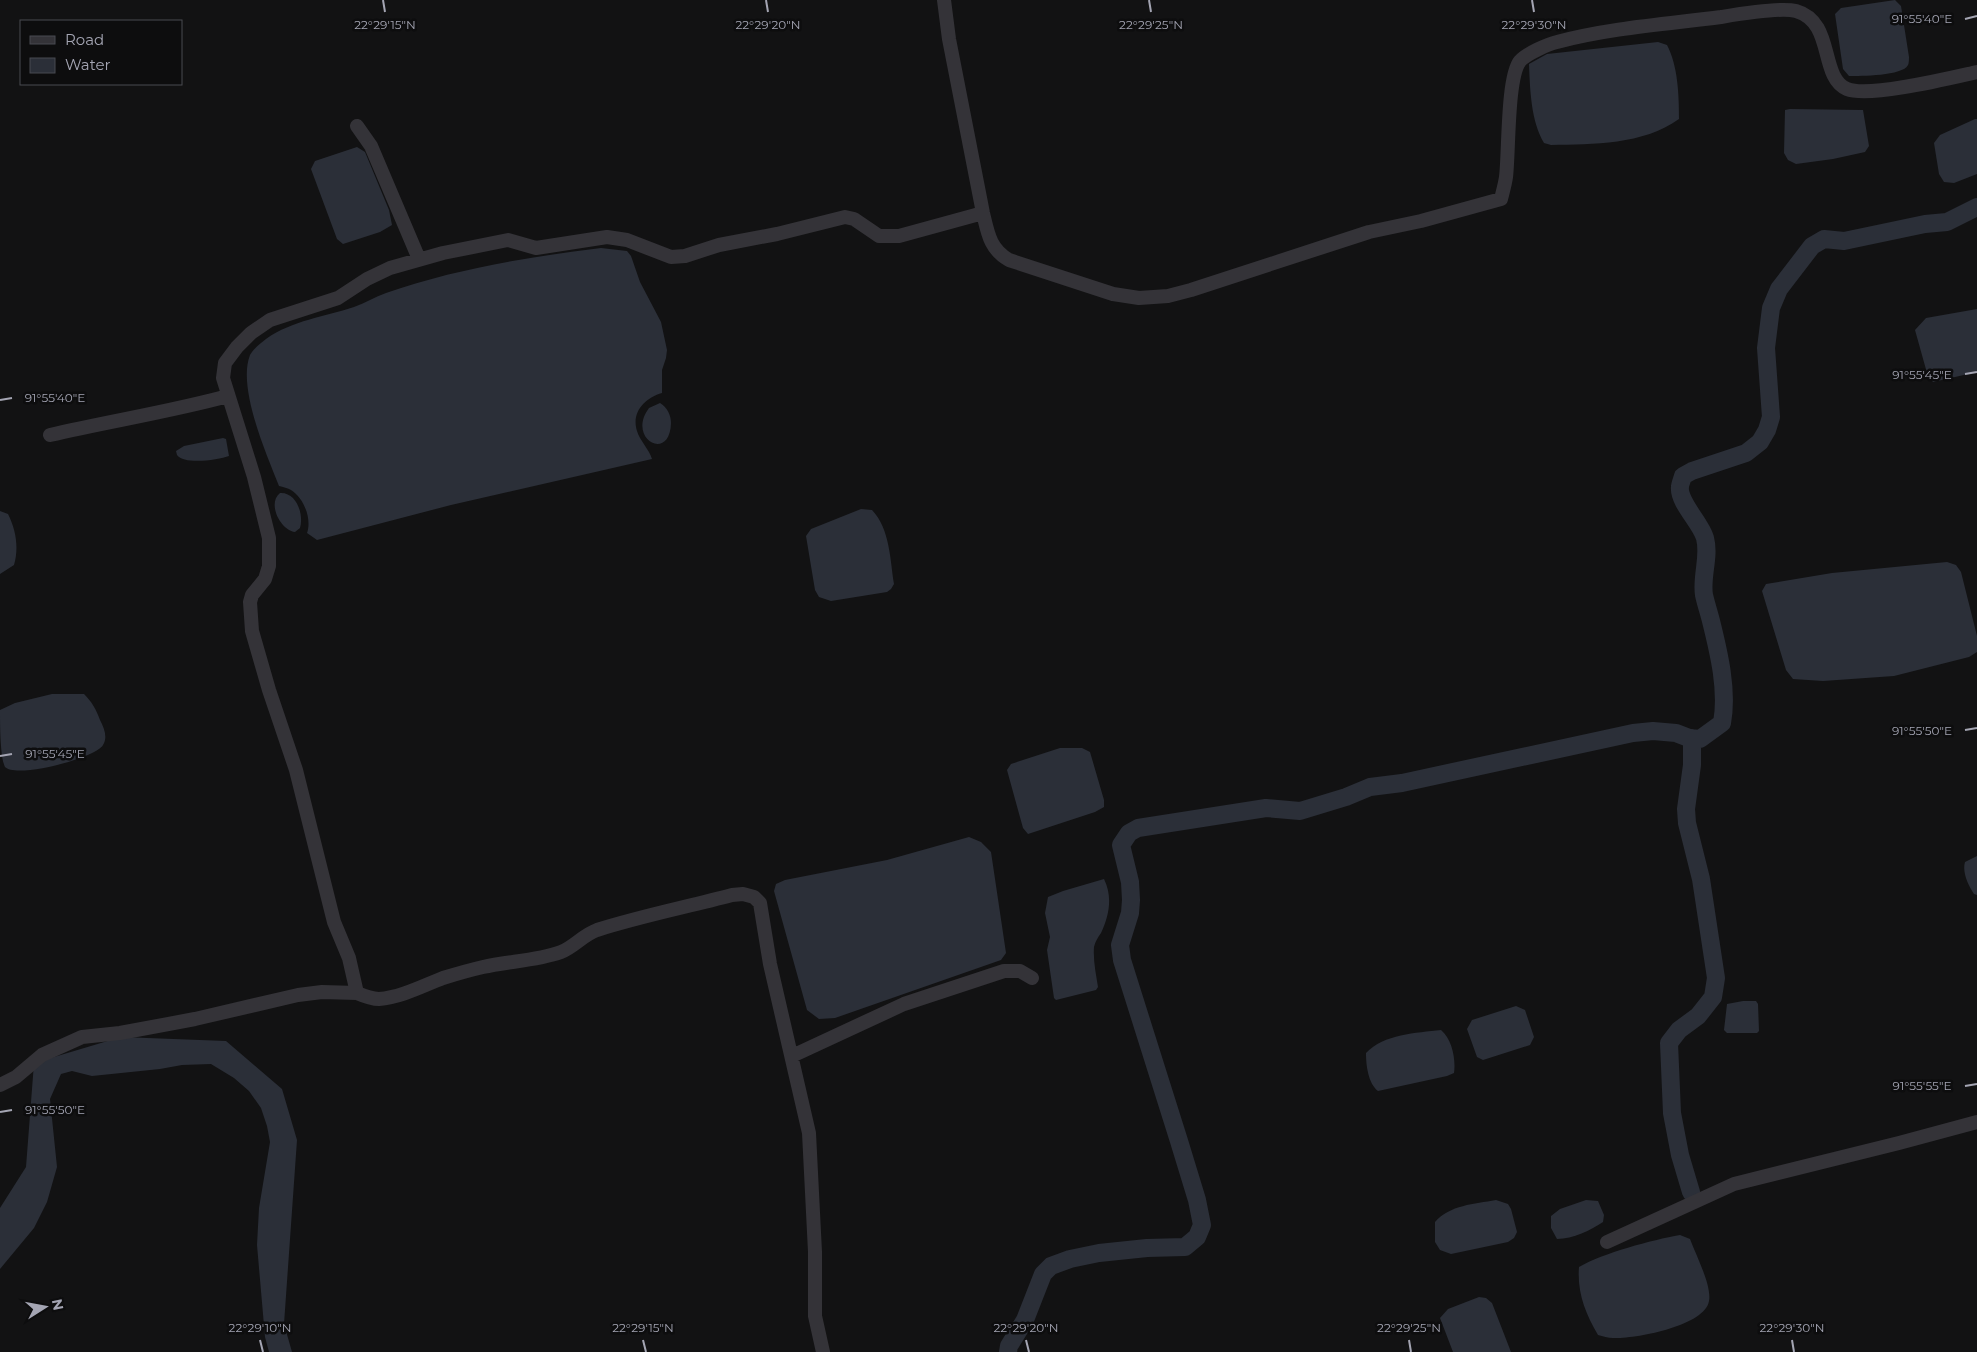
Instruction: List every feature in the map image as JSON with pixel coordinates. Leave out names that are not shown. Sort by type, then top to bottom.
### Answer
[{"type":"street","points":[[944,0],[987,232],[994,249],[1008,260],[1113,294],[1139,298],[1168,296],[1191,290],[1369,232],[1421,222],[1501,199],[1506,178],[1507,142],[1515,74],[1521,61],[1541,48],[1556,42],[1606,32],[1758,12],[1794,11],[1808,16],[1818,26],[1837,81],[1846,89],[1861,93],[1977,72]]},
{"type":"street","points":[[357,126],[371,146],[419,259]]},
{"type":"street","points":[[357,993],[351,963],[334,922],[296,770],[268,690],[252,631],[250,602],[252,595],[265,579],[269,566],[269,538],[254,477],[223,378],[225,364],[237,347],[251,333],[270,320],[338,298],[367,279],[390,268],[443,253],[508,240],[536,248],[607,237],[627,240],[672,257],[685,256],[719,245],[777,234],[838,218],[854,219],[873,232],[886,237],[916,232],[984,214]]},
{"type":"street","points":[[50,435],[178,410],[228,396]]},
{"type":"street","points":[[0,1085],[16,1077],[42,1055],[82,1037],[120,1033],[195,1019],[298,995],[322,992],[357,993],[366,998],[378,999],[405,994],[445,978],[484,967],[545,957],[568,949],[594,931],[633,919],[743,894],[754,897],[760,903],[770,964],[809,1133],[815,1252],[814,1316],[823,1352]]},
{"type":"street","points":[[792,1056],[904,1004],[1004,971],[1020,971],[1032,978]]},
{"type":"street","points":[[1607,1242],[1734,1184],[1977,1122]]},
{"type":"water","points":[[1895,0],[1901,6],[1909,57],[1908,65],[1904,69],[1890,73],[1849,76],[1843,69],[1835,14],[1841,8]]},
{"type":"water","points":[[1658,42],[1667,45],[1674,62],[1679,119],[1665,128],[1634,138],[1567,145],[1544,143],[1534,115],[1529,64],[1547,54]]},
{"type":"water","points":[[1785,110],[1863,110],[1869,146],[1865,152],[1796,164],[1788,160],[1784,153]]},
{"type":"water","points":[[1977,119],[1977,174],[1954,183],[1944,182],[1939,174],[1934,143],[1940,135]]},
{"type":"water","points":[[357,147],[365,152],[389,210],[392,225],[380,232],[343,244],[337,239],[311,169],[315,161]]},
{"type":"water","points":[[601,248],[627,251],[631,256],[640,282],[661,322],[667,350],[662,370],[662,393],[645,402],[636,418],[638,435],[652,459],[451,505],[317,540],[307,533],[308,515],[306,509],[296,494],[287,488],[279,486],[255,421],[247,385],[247,369],[250,355],[255,348],[287,327],[354,307],[386,293],[438,277],[546,255]]},
{"type":"water","points":[[1977,309],[1977,372],[1933,382],[1927,373],[1915,330],[1926,318]]},
{"type":"water","points":[[660,403],[668,412],[671,423],[669,435],[664,442],[658,444],[651,442],[646,437],[643,429],[643,419],[649,408]]},
{"type":"water","points":[[226,439],[229,456],[194,461],[177,455],[176,451],[184,446]]},
{"type":"water","points":[[280,493],[291,496],[298,505],[301,523],[300,528],[295,532],[284,526],[277,516],[275,503],[276,497]]},
{"type":"water","points":[[861,509],[872,510],[886,535],[894,584],[887,592],[831,601],[819,597],[815,590],[806,536],[811,529]]},
{"type":"water","points":[[0,511],[8,514],[13,526],[16,559],[14,565],[0,574]]},
{"type":"water","points":[[1947,562],[1956,565],[1961,572],[1977,636],[1977,652],[1969,657],[1894,676],[1823,681],[1793,679],[1786,670],[1762,591],[1766,584],[1832,573]]},
{"type":"water","points":[[52,694],[84,694],[94,706],[103,726],[105,736],[103,745],[86,756],[39,769],[12,770],[5,767],[1,748],[0,710],[15,703]]},
{"type":"water","points":[[1060,748],[1082,748],[1090,752],[1104,800],[1104,807],[1095,812],[1028,834],[1023,828],[1007,770],[1011,764]]},
{"type":"water","points":[[969,837],[981,842],[991,852],[1006,953],[1001,960],[835,1018],[819,1019],[807,1010],[774,891],[776,884],[785,880],[887,860]]},
{"type":"water","points":[[1977,856],[1977,895],[1974,894],[1968,883],[1964,866],[1965,862]]},
{"type":"water","points":[[1104,879],[1107,886],[1109,906],[1104,927],[1094,947],[1098,987],[1096,990],[1056,1000],[1054,998],[1047,950],[1050,937],[1045,913],[1048,897]]},
{"type":"water","points":[[1756,1001],[1758,1004],[1759,1031],[1757,1033],[1727,1033],[1724,1030],[1727,1004]]},
{"type":"water","points":[[1516,1006],[1525,1010],[1534,1037],[1530,1045],[1483,1060],[1477,1057],[1467,1029],[1472,1020]]},
{"type":"water","points":[[1441,1030],[1448,1039],[1452,1050],[1454,1073],[1378,1091],[1375,1088],[1368,1074],[1366,1053],[1373,1047],[1391,1038]]},
{"type":"water","points":[[121,1037],[226,1041],[282,1089],[297,1140],[284,1324],[292,1352],[269,1352],[265,1337],[257,1245],[259,1208],[270,1142],[267,1126],[261,1108],[249,1091],[234,1078],[211,1064],[182,1065],[92,1076],[72,1071],[61,1074],[50,1099],[57,1167],[47,1202],[34,1228],[0,1269],[0,1208],[26,1167],[34,1063]]},
{"type":"water","points":[[1496,1200],[1508,1204],[1511,1209],[1517,1232],[1514,1238],[1508,1242],[1451,1254],[1440,1250],[1435,1242],[1435,1222],[1441,1216],[1463,1206]]},
{"type":"water","points":[[1586,1200],[1598,1201],[1604,1215],[1603,1222],[1582,1234],[1557,1239],[1551,1228],[1551,1216],[1560,1209]]},
{"type":"water","points":[[1680,1235],[1690,1239],[1706,1279],[1709,1301],[1705,1310],[1683,1324],[1652,1333],[1623,1338],[1598,1335],[1589,1319],[1583,1302],[1579,1285],[1579,1267],[1628,1248]]},
{"type":"water","points":[[1479,1297],[1486,1298],[1492,1303],[1511,1352],[1453,1352],[1440,1318],[1448,1309]]},
{"type":"waterway","points":[[1008,1352],[1009,1346],[1025,1320],[1043,1274],[1051,1266],[1070,1259],[1099,1253],[1147,1248],[1185,1247],[1197,1237],[1202,1225],[1197,1200],[1122,960],[1120,945],[1130,913],[1131,900],[1130,882],[1121,845],[1129,833],[1138,828],[1266,808],[1300,811],[1346,797],[1370,787],[1402,783],[1633,733],[1653,731],[1676,733],[1689,738],[1700,739],[1722,723],[1724,711],[1722,672],[1703,588],[1706,559],[1705,538],[1682,499],[1680,486],[1683,476],[1692,471],[1746,453],[1760,442],[1767,430],[1771,417],[1766,348],[1771,308],[1779,289],[1812,246],[1824,239],[1844,241],[1925,224],[1947,222],[1977,207]]},
{"type":"waterway","points":[[1691,1192],[1680,1155],[1672,1113],[1669,1043],[1679,1030],[1698,1016],[1713,997],[1716,978],[1701,879],[1687,823],[1686,809],[1692,765],[1692,738]]}]
